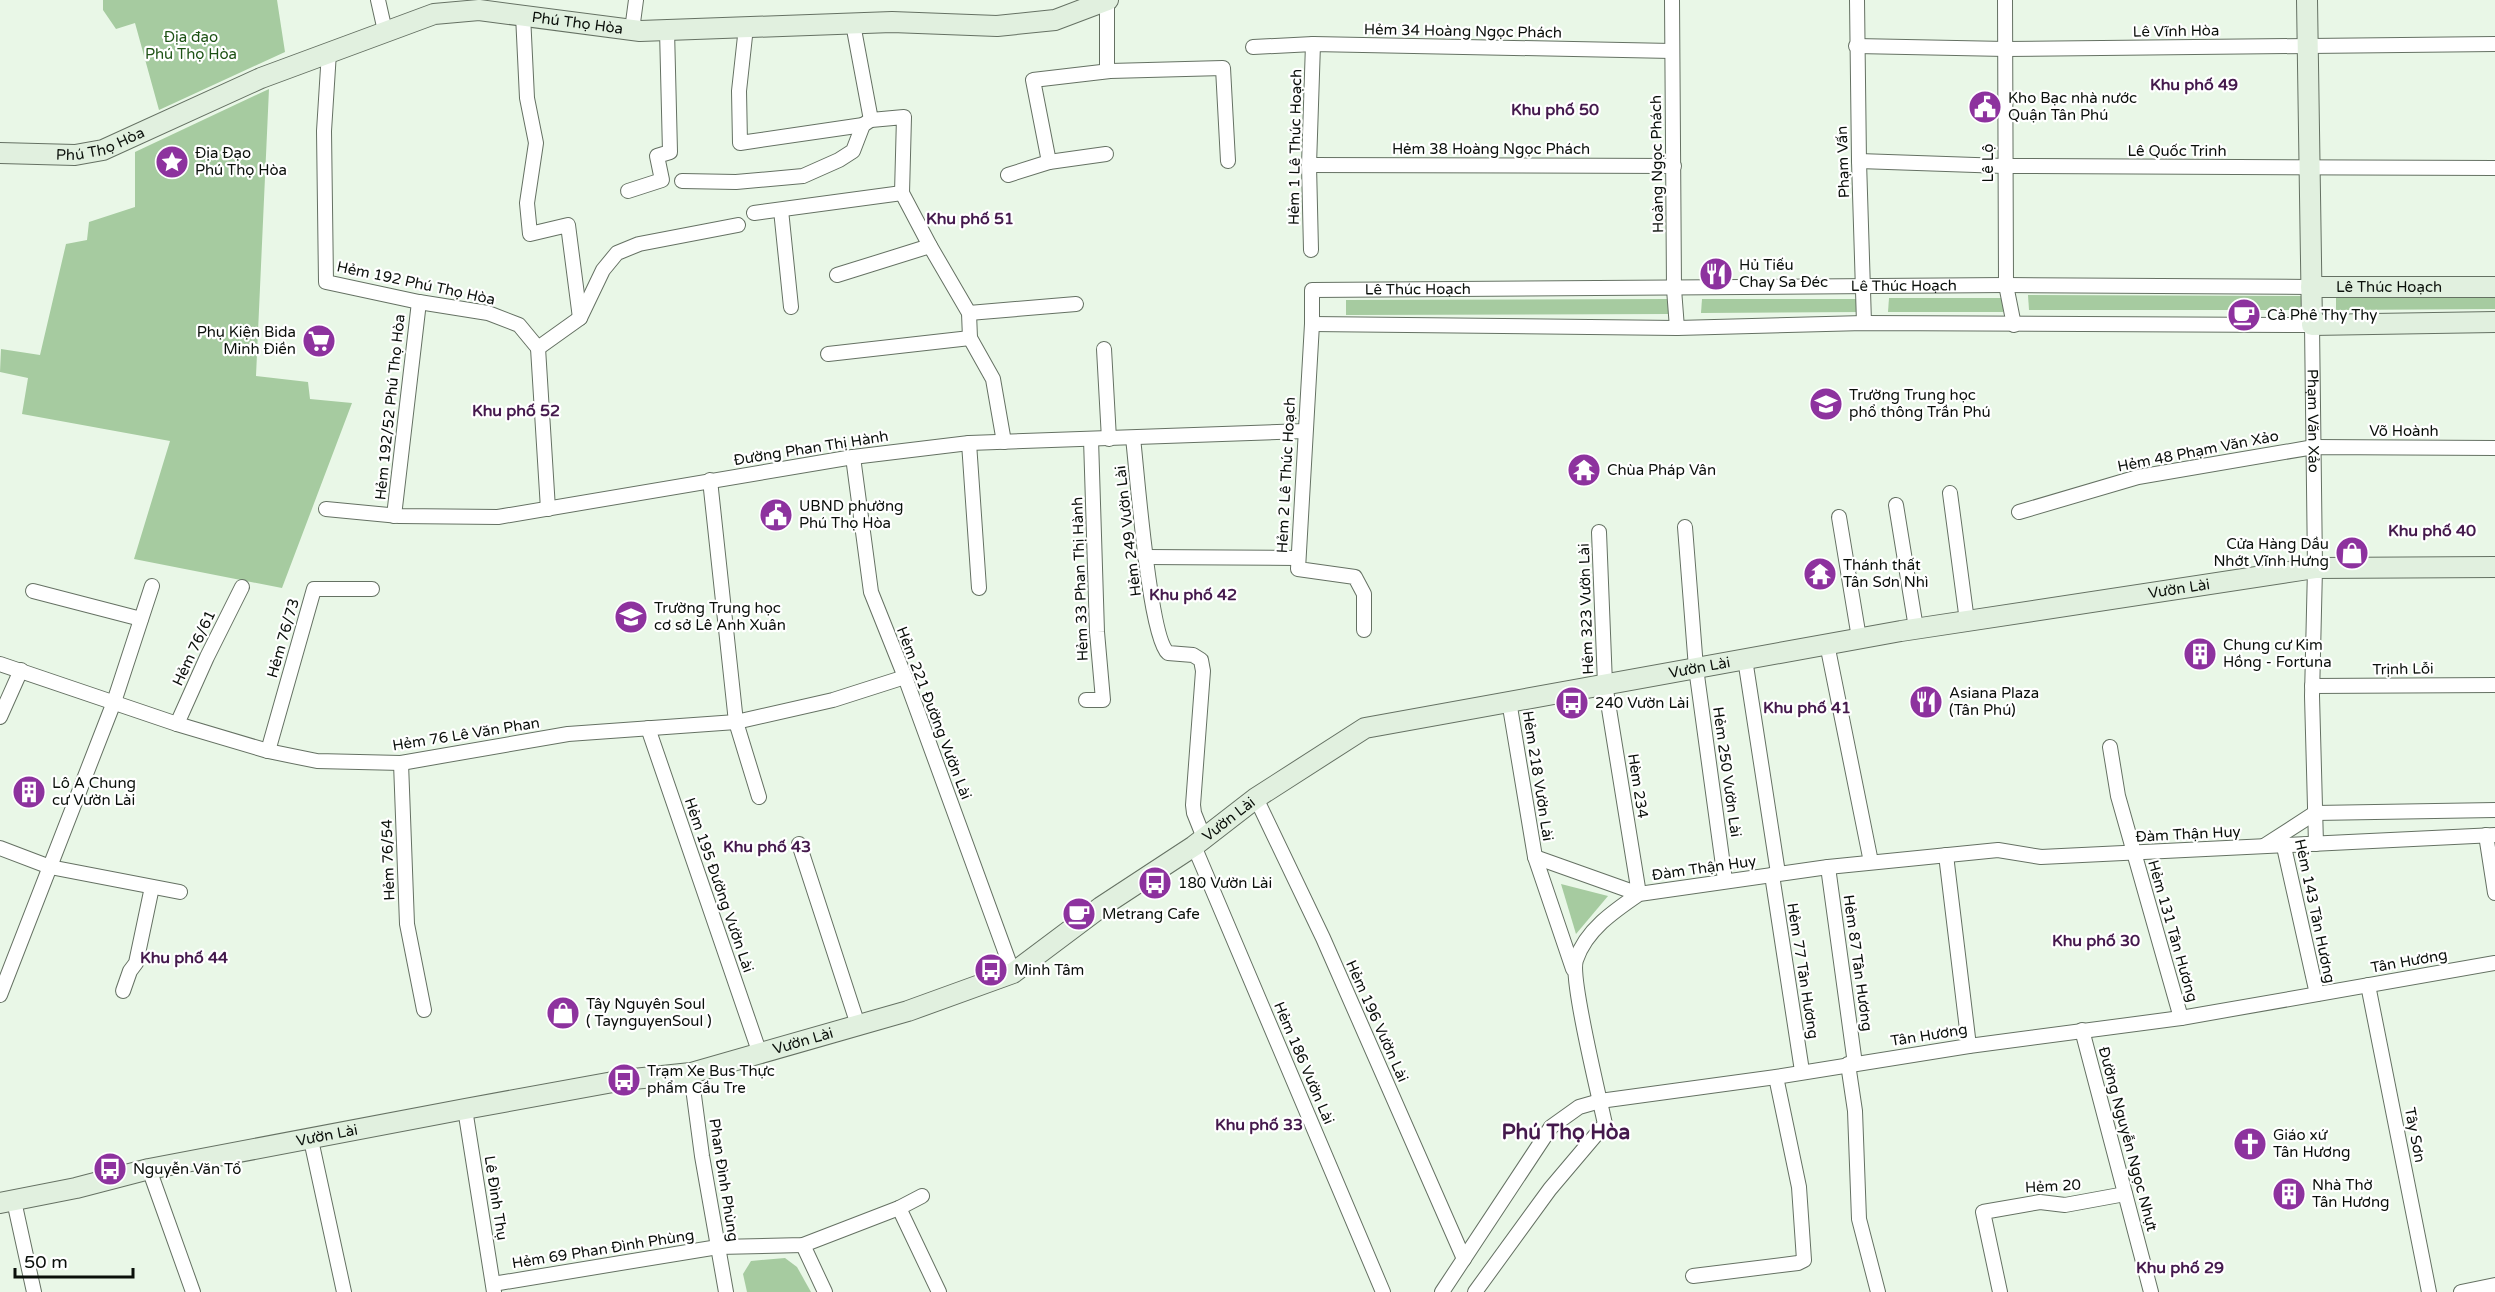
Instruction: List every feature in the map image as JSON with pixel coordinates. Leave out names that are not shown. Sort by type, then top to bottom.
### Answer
[{"type":"street","points":[[378,0],[385,31]]},
{"type":"street","points":[[632,30],[636,0]]},
{"type":"street","points":[[1107,71],[1108,0]]},
{"type":"street","name":"Phú Thọ Hòa","points":[[0,153],[75,155],[103,150],[242,86],[434,14],[479,10],[632,30],[892,22],[997,26],[1055,20],[1108,0]]},
{"type":"street","name":"Hoàng Ngọc Phách","points":[[1672,0],[1674,289],[1677,327]]},
{"type":"street","name":"Phạm Vấn","points":[[1857,0],[1864,323]]},
{"type":"street","name":"Lê Lộ","points":[[2005,0],[2006,285],[2014,325]]},
{"type":"street","name":"Phạm Văn Xảo","points":[[2307,0],[2315,568],[2312,686],[2316,844]]},
{"type":"street","points":[[523,15],[527,98],[536,143],[527,203],[530,234],[568,225],[580,318]]},
{"type":"street","points":[[682,181],[736,182],[803,176],[853,151],[867,123],[854,24]]},
{"type":"street","points":[[746,27],[739,91],[740,143],[904,117],[902,193],[969,313],[970,338],[993,379],[1004,442]]},
{"type":"street","points":[[628,191],[662,180],[657,156],[670,152],[667,30]]},
{"type":"street","name":"Hẻm 34 Hoàng Ngọc Phách","points":[[1253,48],[1313,44],[1672,51]]},
{"type":"street","name":"Hẻm 1 Lê Thúc Hoạch","points":[[1311,250],[1309,165],[1313,44]]},
{"type":"street","name":"Lê Vĩnh Hòa","points":[[1857,46],[2006,49],[2495,44]]},
{"type":"street","name":"Hẻm 192 Phú Thọ Hòa","points":[[329,52],[324,130],[326,282],[419,302],[488,313],[519,325],[538,348]]},
{"type":"street","points":[[1049,162],[1033,80],[1107,71],[1223,68],[1228,161]]},
{"type":"street","points":[[1008,175],[1049,162],[1106,154]]},
{"type":"street","name":"Lê Quốc Trinh","points":[[1859,161],[2004,166],[2495,168]]},
{"type":"street","name":"Hẻm 38 Hoàng Ngọc Phách","points":[[1309,165],[1674,166]]},
{"type":"street","points":[[754,213],[902,193]]},
{"type":"street","points":[[781,210],[791,307]]},
{"type":"street","points":[[548,509],[538,348],[580,318],[603,270],[617,253],[639,244],[738,225]]},
{"type":"street","points":[[837,275],[930,246]]},
{"type":"street","name":"Lê Thúc Hoạch","points":[[1312,305],[1312,290],[2006,285],[2495,287]]},
{"type":"street","name":"Hẻm 192/52 Phú Thọ Hòa","points":[[394,516],[419,302]]},
{"type":"street","points":[[969,313],[1076,304]]},
{"type":"street","name":"Hẻm 2 Lê Thúc Hoạch","points":[[1312,305],[1298,569],[1355,577],[1364,594],[1364,630]]},
{"type":"street","points":[[1312,324],[1677,327],[1864,323],[2312,325],[2495,322]]},
{"type":"street","points":[[828,354],[970,338]]},
{"type":"street","points":[[1104,349],[1110,439]]},
{"type":"street","name":"Đường Phan Thị Hành","points":[[326,509],[394,516],[498,518],[853,457],[969,443],[1305,431]]},
{"type":"street","name":"Hẻm 249 Vườn Lài","points":[[1133,438],[1145,557],[1159,636],[1164,651],[1193,655],[1201,660],[1203,671],[1194,805],[1199,842]]},
{"type":"street","name":"Hẻm 33 Phan Thị Hành","points":[[1086,700],[1103,700],[1097,632],[1091,439]]},
{"type":"street","points":[[969,443],[979,588]]},
{"type":"street","name":"Võ Hoành","points":[[2313,447],[2495,448]]},
{"type":"street","name":"Hẻm 48 Phạm Văn Xảo","points":[[2019,512],[2138,477],[2313,447]]},
{"type":"street","name":"Hẻm 221 Đường Vườn Lài","points":[[853,457],[871,592],[905,676],[1013,973]]},
{"type":"street","points":[[710,480],[736,722],[759,797]]},
{"type":"street","points":[[1950,493],[1966,621]]},
{"type":"street","points":[[1896,505],[1916,628]]},
{"type":"street","points":[[1839,517],[1859,638]]},
{"type":"street","name":"Hẻm 250 Vườn Lài","points":[[1685,527],[1696,668],[1725,880]]},
{"type":"street","name":"Hẻm 323 Vườn Lài","points":[[1599,532],[1605,684]]},
{"type":"street","points":[[1145,557],[1298,558]]},
{"type":"street","name":"Vườn Lài","points":[[7,1202],[76,1188],[149,1169],[624,1080],[691,1072],[908,1011],[1013,973],[1101,907],[1199,842],[1256,798],[1365,728],[1916,628],[2315,568],[2495,567]]},
{"type":"street","points":[[0,994],[5,966],[50,867],[114,702],[152,586]]},
{"type":"street","name":"Hẻm 76/61","points":[[177,724],[242,587]]},
{"type":"street","name":"Hẻm 76/73","points":[[268,751],[314,589],[372,589]]},
{"type":"street","points":[[33,591],[141,619]]},
{"type":"street","points":[[1827,644],[1871,862]]},
{"type":"street","name":"Hẻm 77 Tân Hương","points":[[1745,659],[1802,1071]]},
{"type":"street","name":"Hẻm 76 Lê Văn Phan","points":[[0,664],[177,724],[268,751],[317,760],[401,763],[568,734],[736,722],[833,700],[905,676]]},
{"type":"street","points":[[0,717],[21,670]]},
{"type":"street","name":"Hèm 234","points":[[1605,684],[1639,894]]},
{"type":"street","name":"Trịnh Lỗi","points":[[2312,686],[2495,685]]},
{"type":"street","name":"Hẻm 218 Vườn Lài","points":[[1509,701],[1535,857],[1574,970]]},
{"type":"street","name":"Hẻm 195 Đường Vườn Lài","points":[[648,728],[760,1054]]},
{"type":"street","name":"Hẻm 131 Tân Hương","points":[[2110,747],[2118,796],[2181,1018]]},
{"type":"street","name":"Hẻm 76/54","points":[[401,763],[406,924],[424,1010]]},
{"type":"street","name":"Hẻm 196 Vườn Lài","points":[[1256,798],[1323,938],[1464,1259]]},
{"type":"street","points":[[2316,813],[2495,810]]},
{"type":"street","name":"Đàm Thận Huy","points":[[1574,970],[1576,958],[1585,941],[1617,909],[1639,894],[1828,867],[1998,850],[2041,857],[2262,847],[2283,840],[2316,813]]},
{"type":"street","points":[[2491,835],[2495,893]]},
{"type":"street","name":"Đàm Thận Huy","points":[[2283,840],[2316,844],[2491,835]]},
{"type":"street","name":"Hẻm 143 Tân Hương","points":[[2283,840],[2317,994]]},
{"type":"street","name":"Hẻm 186 Vườn Lài","points":[[1199,842],[1383,1292]]},
{"type":"street","points":[[799,844],[858,1025]]},
{"type":"street","points":[[0,848],[50,867],[180,892]]},
{"type":"street","points":[[1946,855],[1969,1046]]},
{"type":"street","name":"Hẻm 218 Vườn Lài","points":[[1535,857],[1639,894]]},
{"type":"street","name":"Hẻm 87 Tân Hương","points":[[1828,867],[1851,1064],[1855,1111],[1858,1219],[1878,1292]]},
{"type":"street","points":[[123,991],[130,971],[136,963],[152,887]]},
{"type":"street","name":"Tân Hương","points":[[1600,1101],[1776,1077],[1802,1071],[1969,1046],[2181,1018],[2495,963]]},
{"type":"street","points":[[1478,1290],[1550,1189],[1605,1124],[1574,970]]},
{"type":"street","name":"Tây Sơn","points":[[2368,985],[2429,1292]]},
{"type":"street","name":"Đường Nguyễn Ngọc Nhựt","points":[[2082,1030],[2151,1292]]},
{"type":"street","name":"Phan Đình Phùng","points":[[691,1072],[702,1156],[726,1292]]},
{"type":"street","points":[[1693,1276],[1798,1263],[1804,1260],[1799,1187],[1776,1077]]},
{"type":"street","points":[[1442,1292],[1551,1127],[1578,1107],[1600,1101]]},
{"type":"street","name":"Lê Đình Thụ","points":[[465,1110],[493,1288]]},
{"type":"street","points":[[311,1140],[344,1292]]},
{"type":"street","points":[[149,1169],[193,1292]]},
{"type":"street","name":"Hẻm 20","points":[[2000,1292],[1983,1212],[2040,1202],[2065,1205],[2125,1194]]},
{"type":"street","name":"Hẻm 69 Phan Đình Phùng","points":[[493,1288],[718,1247],[803,1245],[899,1208],[922,1196]]},
{"type":"street","points":[[7,1202],[34,1292]]},
{"type":"street","points":[[899,1208],[939,1292]]},
{"type":"street","points":[[803,1245],[825,1292]]},
{"type":"street","points":[[2461,1292],[2495,1285]]},
{"type":"green space","name":"Địa đạo Phú Thọ Hòa","points":[[103,0],[277,0],[285,52],[159,110],[135,23],[116,29],[103,10]]},
{"type":"green space","points":[[269,89],[256,376],[308,382],[310,399],[352,403],[282,588],[134,559],[170,441],[22,414],[28,378],[0,372],[1,349],[40,355],[66,244],[87,240],[89,222],[135,207],[135,152]]},
{"type":"green space","points":[[2336,294],[2495,295],[2495,309],[2336,310]]},
{"type":"green space","points":[[2028,295],[2302,296],[2302,310],[2029,310]]},
{"type":"green space","points":[[1889,298],[2003,298],[2003,312],[1888,312]]},
{"type":"green space","points":[[1668,299],[1668,314],[1346,315],[1346,300]]},
{"type":"green space","points":[[1702,299],[1860,299],[1860,312],[1701,313]]},
{"type":"green space","points":[[1561,884],[1608,896],[1576,934]]},
{"type":"green space","points":[[785,1258],[797,1267],[811,1292],[747,1292],[743,1274],[751,1261]]},
{"type":"place","name":"Kho Bạc nhà nước Quận Tân Phú","points":[[1985,107]]},
{"type":"place","name":"Địa Đạo Phú Thọ Hòa","points":[[172,162]]},
{"type":"place","name":"Hủ Tiếu Chay Sa Đéc","points":[[1716,274]]},
{"type":"place","name":"Cà Phê Thy Thy","points":[[2244,315]]},
{"type":"place","name":"Phụ Kiện Bida Minh Điền","points":[[319,341]]},
{"type":"place","name":"Trường Trung học phổ thông Trần Phú","points":[[1826,404]]},
{"type":"place","name":"Chùa Pháp Vân","points":[[1584,470]]},
{"type":"place","name":"UBND phường Phú Thọ Hòa","points":[[776,515]]},
{"type":"place","name":"Cửa Hàng Dầu Nhớt Vĩnh Hưng","points":[[2352,553]]},
{"type":"place","name":"Thánh thất Tân Sơn Nhì","points":[[1820,574]]},
{"type":"place","name":"Trường Trung học cơ sở Lê Anh Xuân","points":[[631,617]]},
{"type":"place","name":"Chung cư Kim Hồng - Fortuna","points":[[2200,654]]},
{"type":"place","name":"Asiana Plaza (Tân Phú)","points":[[1926,702]]},
{"type":"place","name":"240 Vườn Lài","points":[[1572,703]]},
{"type":"place","name":"Lô A Chung cư Vườn Lài","points":[[29,792]]},
{"type":"place","name":"180 Vườn Lài","points":[[1155,883]]},
{"type":"place","name":"Metrang Cafe","points":[[1079,914]]},
{"type":"place","name":"Minh Tâm","points":[[991,970]]},
{"type":"place","name":"Tây Nguyên Soul ( TaynguyenSoul )","points":[[563,1013]]},
{"type":"place","name":"Trạm Xe Bus Thực phẩm Cầu Tre","points":[[624,1080]]},
{"type":"place","name":"Giáo xứ Tân Hương","points":[[2250,1144]]},
{"type":"place","name":"Nguyễn Văn Tổ","points":[[110,1169]]},
{"type":"place","name":"Nhà Thờ Tân Hương","points":[[2289,1194]]},
{"type":"district","name":"Khu phố 49","points":[[2194,85]]},
{"type":"district","name":"Khu phố 50","points":[[1555,110]]},
{"type":"district","name":"Khu phố 51","points":[[970,219]]},
{"type":"district","name":"Khu phố 52","points":[[516,411]]},
{"type":"district","name":"Khu phố 40","points":[[2432,531]]},
{"type":"district","name":"Khu phố 42","points":[[1193,595]]},
{"type":"district","name":"Khu phố 41","points":[[1807,708]]},
{"type":"district","name":"Khu phố 43","points":[[767,847]]},
{"type":"district","name":"Khu phố 30","points":[[2096,941]]},
{"type":"district","name":"Khu phố 44","points":[[184,958]]},
{"type":"district","name":"Khu phố 33","points":[[1259,1125]]},
{"type":"district","name":"Phú Thọ Hòa","points":[[1566,1132]]},
{"type":"district","name":"Khu phố 29","points":[[2180,1268]]}]
